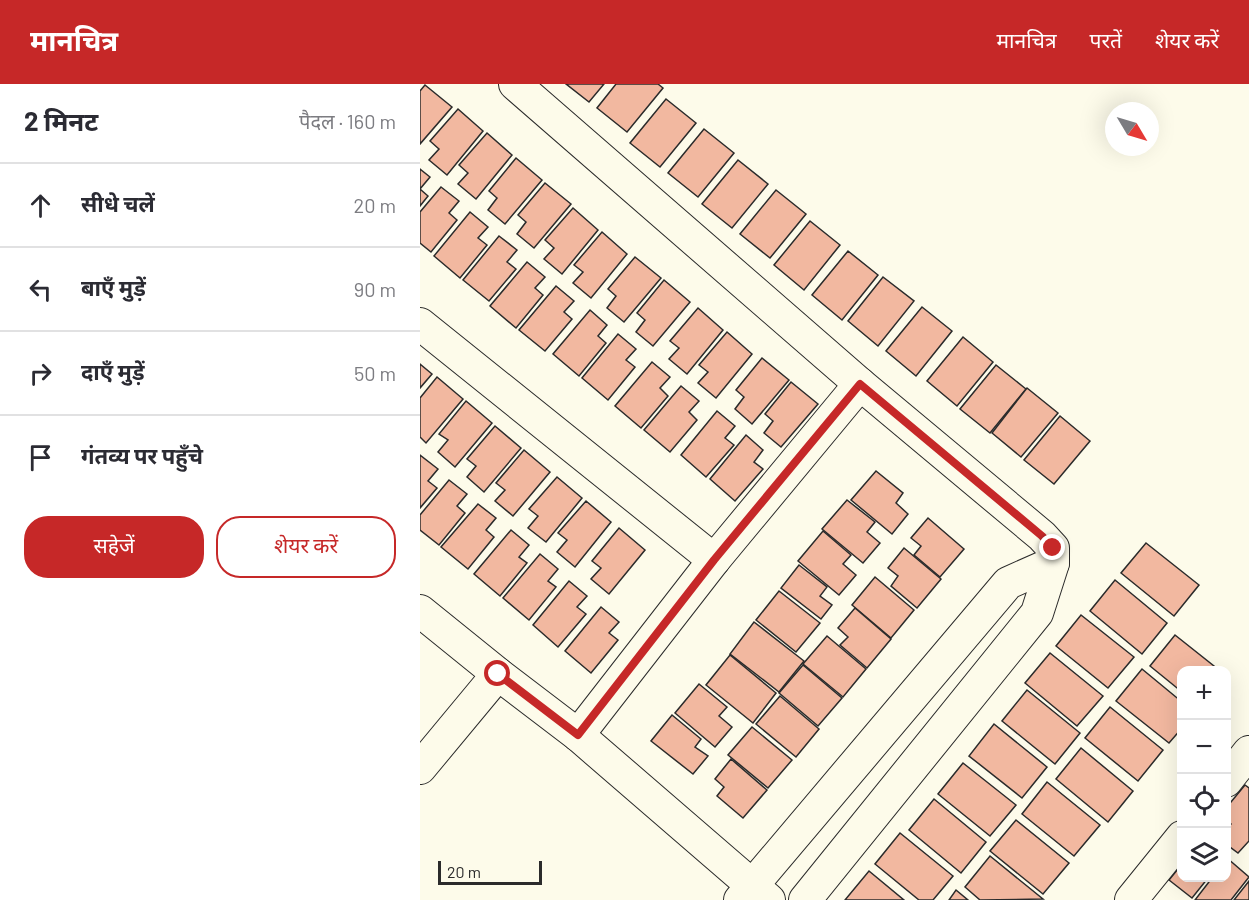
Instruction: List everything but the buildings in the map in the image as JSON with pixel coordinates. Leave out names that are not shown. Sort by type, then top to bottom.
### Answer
[{"type":"street","points":[[515,84],[860,384],[1042,536],[1053,548],[1053,563],[1037,614],[805,900]]},
{"type":"street","points":[[420,324],[714,560]]},
{"type":"street","points":[[578,735],[714,560],[860,384]]},
{"type":"street","points":[[420,611],[578,735],[753,895],[1008,583],[1053,563]]},
{"type":"street","points":[[420,768],[498,674]]},
{"type":"street","points":[[1231,775],[1249,753]]},
{"type":"street","points":[[1131,900],[1177,843]]},
{"type":"route","points":[[498,674],[578,735],[714,560],[860,384],[1042,536],[1053,548]]}]
